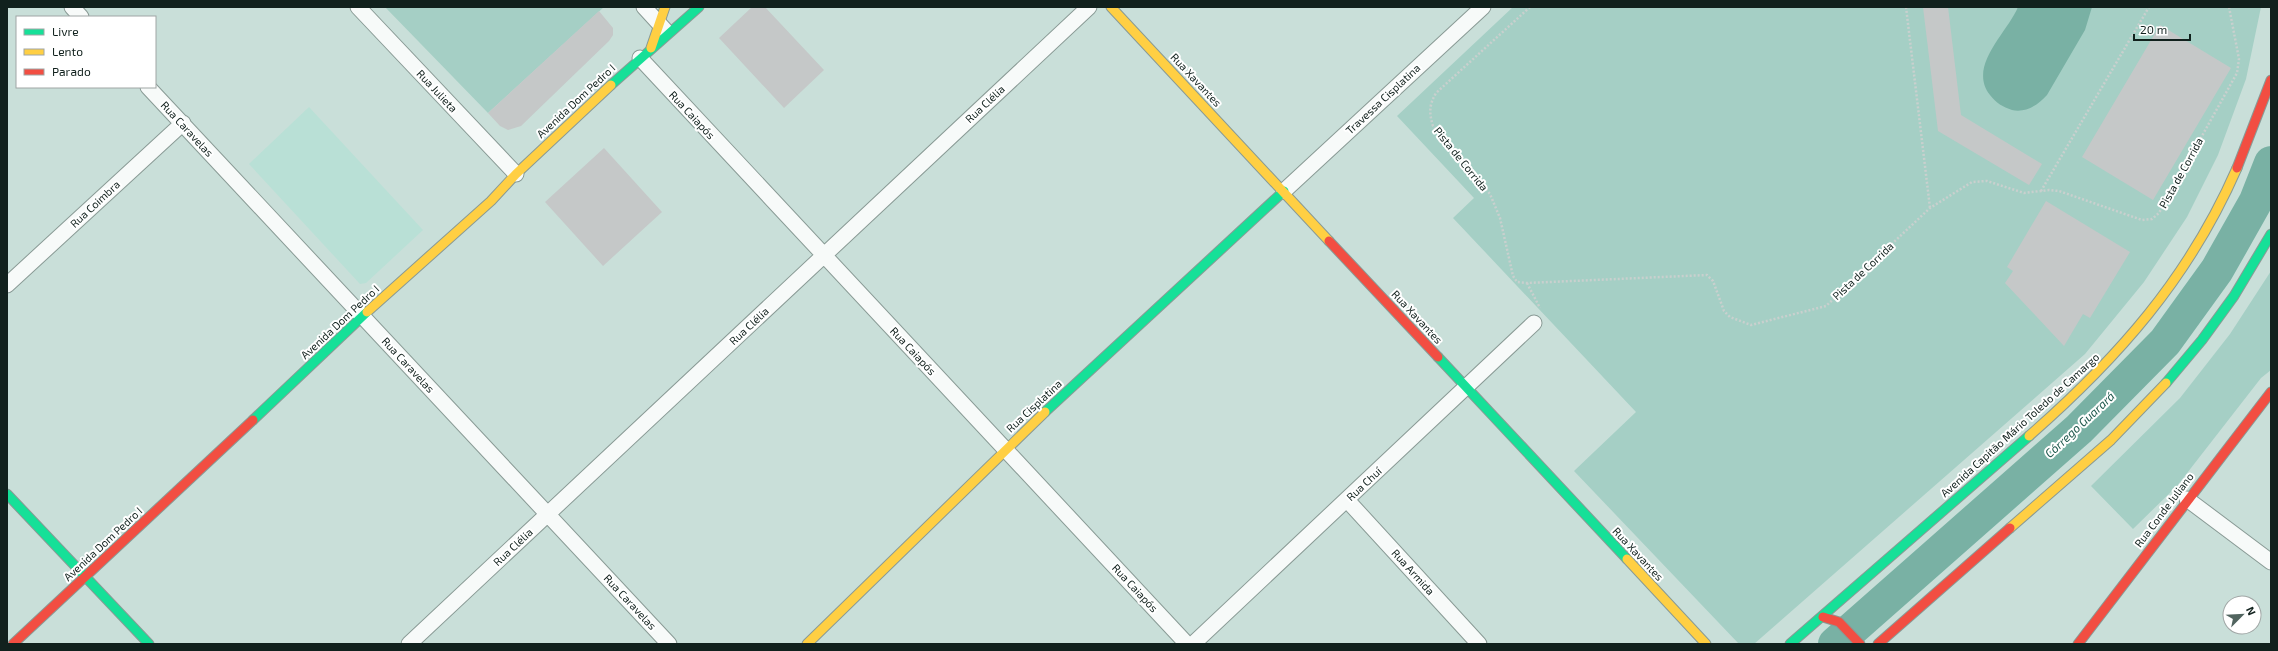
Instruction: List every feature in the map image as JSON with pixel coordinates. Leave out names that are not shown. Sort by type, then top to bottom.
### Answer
[{"type":"main road","name":"Avenida Dom Pedro I","points":[[13,644],[363,317],[491,201],[516,174],[645,53],[664,28],[665,7]]},
{"type":"main road","points":[[645,53],[664,28],[699,7]]},
{"type":"main road","name":"Rua Xavantes","points":[[1111,7],[1706,644]]},
{"type":"main road","name":"Avenida Capitão Mário Toledo de Camargo","points":[[1790,644],[1823,617],[2067,401],[2107,362],[2144,321],[2178,276],[2211,223],[2237,172],[2255,128],[2271,80]]},
{"type":"main road","name":"Rua Cisplatina","points":[[807,644],[1005,450],[1284,191]]},
{"type":"main road","points":[[1878,644],[2111,440],[2155,394],[2202,340],[2225,309],[2271,234]]},
{"type":"main road","name":"Rua Conde Juliano","points":[[2078,644],[2271,392]]},
{"type":"main road","points":[[7,494],[150,644]]},
{"type":"main road","points":[[1823,617],[1830,617],[1841,624],[1860,644]]},
{"type":"street","points":[[72,7],[80,16]]},
{"type":"street","name":"Rua Julieta","points":[[358,7],[516,174]]},
{"type":"street","points":[[644,7],[664,28]]},
{"type":"street","name":"Rua Clélia","points":[[409,644],[1089,7]]},
{"type":"street","name":"Travessa Cisplatina","points":[[1284,191],[1482,7]]},
{"type":"street","name":"Rua Caiapós","points":[[645,53],[824,255],[1187,644]]},
{"type":"street","name":"Rua Caravelas","points":[[149,88],[669,644]]},
{"type":"street","name":"Rua Coimbra","points":[[7,285],[183,123]]},
{"type":"street","name":"Rua Chuí","points":[[1193,644],[1467,388],[1534,323]]},
{"type":"street","points":[[2188,499],[2271,562]]},
{"type":"street","name":"Rua Armida","points":[[1347,500],[1479,644]]},
{"type":"path","name":"Pista de Corrida","points":[[1530,7],[1436,93],[1430,104],[1430,115],[1433,126],[1490,194],[1500,218],[1513,276],[1517,282],[1527,283],[1707,275],[1713,281],[1724,311],[1730,318],[1751,325],[1826,306],[1930,208],[1972,182],[1978,180],[1987,181],[2016,192],[2059,191],[2142,220],[2152,219],[2159,213],[2237,73],[2239,59],[2229,7]]},
{"type":"path","points":[[1906,7],[1930,208]]},
{"type":"path","points":[[2041,191],[2149,7]]},
{"type":"path","points":[[1527,283],[1543,314],[1534,323]]},
{"type":"shaded area","points":[[385,7],[604,7],[488,113]]},
{"type":"shaded area","points":[[1513,7],[2261,7],[2246,79],[2218,155],[2187,217],[2144,282],[2085,354],[1754,644],[1739,644],[1574,471],[1636,412],[1453,218],[1474,198],[1397,116]]},
{"type":"shaded area","points":[[2018,7],[2092,7],[2085,30],[2047,95],[2040,102],[2031,107],[2017,111],[2003,106],[1992,98],[1984,84],[1983,73],[1986,61]]},
{"type":"shaded area","points":[[309,107],[423,230],[366,283],[360,284],[249,164]]},
{"type":"shaded area","points":[[2271,271],[2271,370],[2261,378],[2177,486],[2133,529],[2091,486],[2180,398],[2230,334]]},
{"type":"building","points":[[752,7],[765,7],[824,70],[784,108],[719,38]]},
{"type":"building","points":[[1923,7],[1948,7],[1961,115],[2042,164],[2029,185],[1938,131]]},
{"type":"building","points":[[599,11],[613,28],[613,35],[609,41],[521,126],[508,130],[500,126],[488,113]]},
{"type":"building","points":[[2160,25],[2231,68],[2153,200],[2082,157]]},
{"type":"building","points":[[604,148],[662,212],[603,266],[545,202]]},
{"type":"building","points":[[2046,201],[2130,252],[2090,318],[2083,314],[2064,346],[2005,283],[2013,271],[2007,267]]},
{"type":"waterway","name":"Córrego Guarará","points":[[1835,644],[2079,429],[2165,342],[2217,270],[2256,201],[2271,163]]},
{"type":"traffic: fast","points":[[611,85],[699,7]]},
{"type":"traffic: fast","points":[[1045,412],[1284,191]]},
{"type":"traffic: fast","points":[[2166,383],[2202,340],[2234,296],[2271,234]]},
{"type":"traffic: fast","points":[[253,420],[367,312]]},
{"type":"traffic: fast","points":[[1438,357],[1627,559]]},
{"type":"traffic: fast","points":[[1790,644],[2029,436]]},
{"type":"traffic: fast","points":[[7,494],[149,644]]},
{"type":"traffic: slow","points":[[651,48],[665,7]]},
{"type":"traffic: slow","points":[[1111,7],[1329,241]]},
{"type":"traffic: slow","points":[[367,312],[491,201],[516,174],[611,85]]},
{"type":"traffic: slow","points":[[2029,436],[2062,407],[2092,377],[2121,346],[2174,281],[2218,208],[2237,168]]},
{"type":"traffic: slow","points":[[2010,528],[2111,440],[2166,383]]},
{"type":"traffic: slow","points":[[807,644],[1045,412]]},
{"type":"traffic: slow","points":[[1627,559],[1706,644]]},
{"type":"traffic: jam","points":[[2237,168],[2271,80]]},
{"type":"traffic: jam","points":[[1329,241],[1438,357]]},
{"type":"traffic: jam","points":[[2078,644],[2271,392]]},
{"type":"traffic: jam","points":[[13,644],[253,420]]},
{"type":"traffic: jam","points":[[1878,644],[2010,528]]},
{"type":"traffic: jam","points":[[1823,617],[1839,622],[1860,644]]}]
